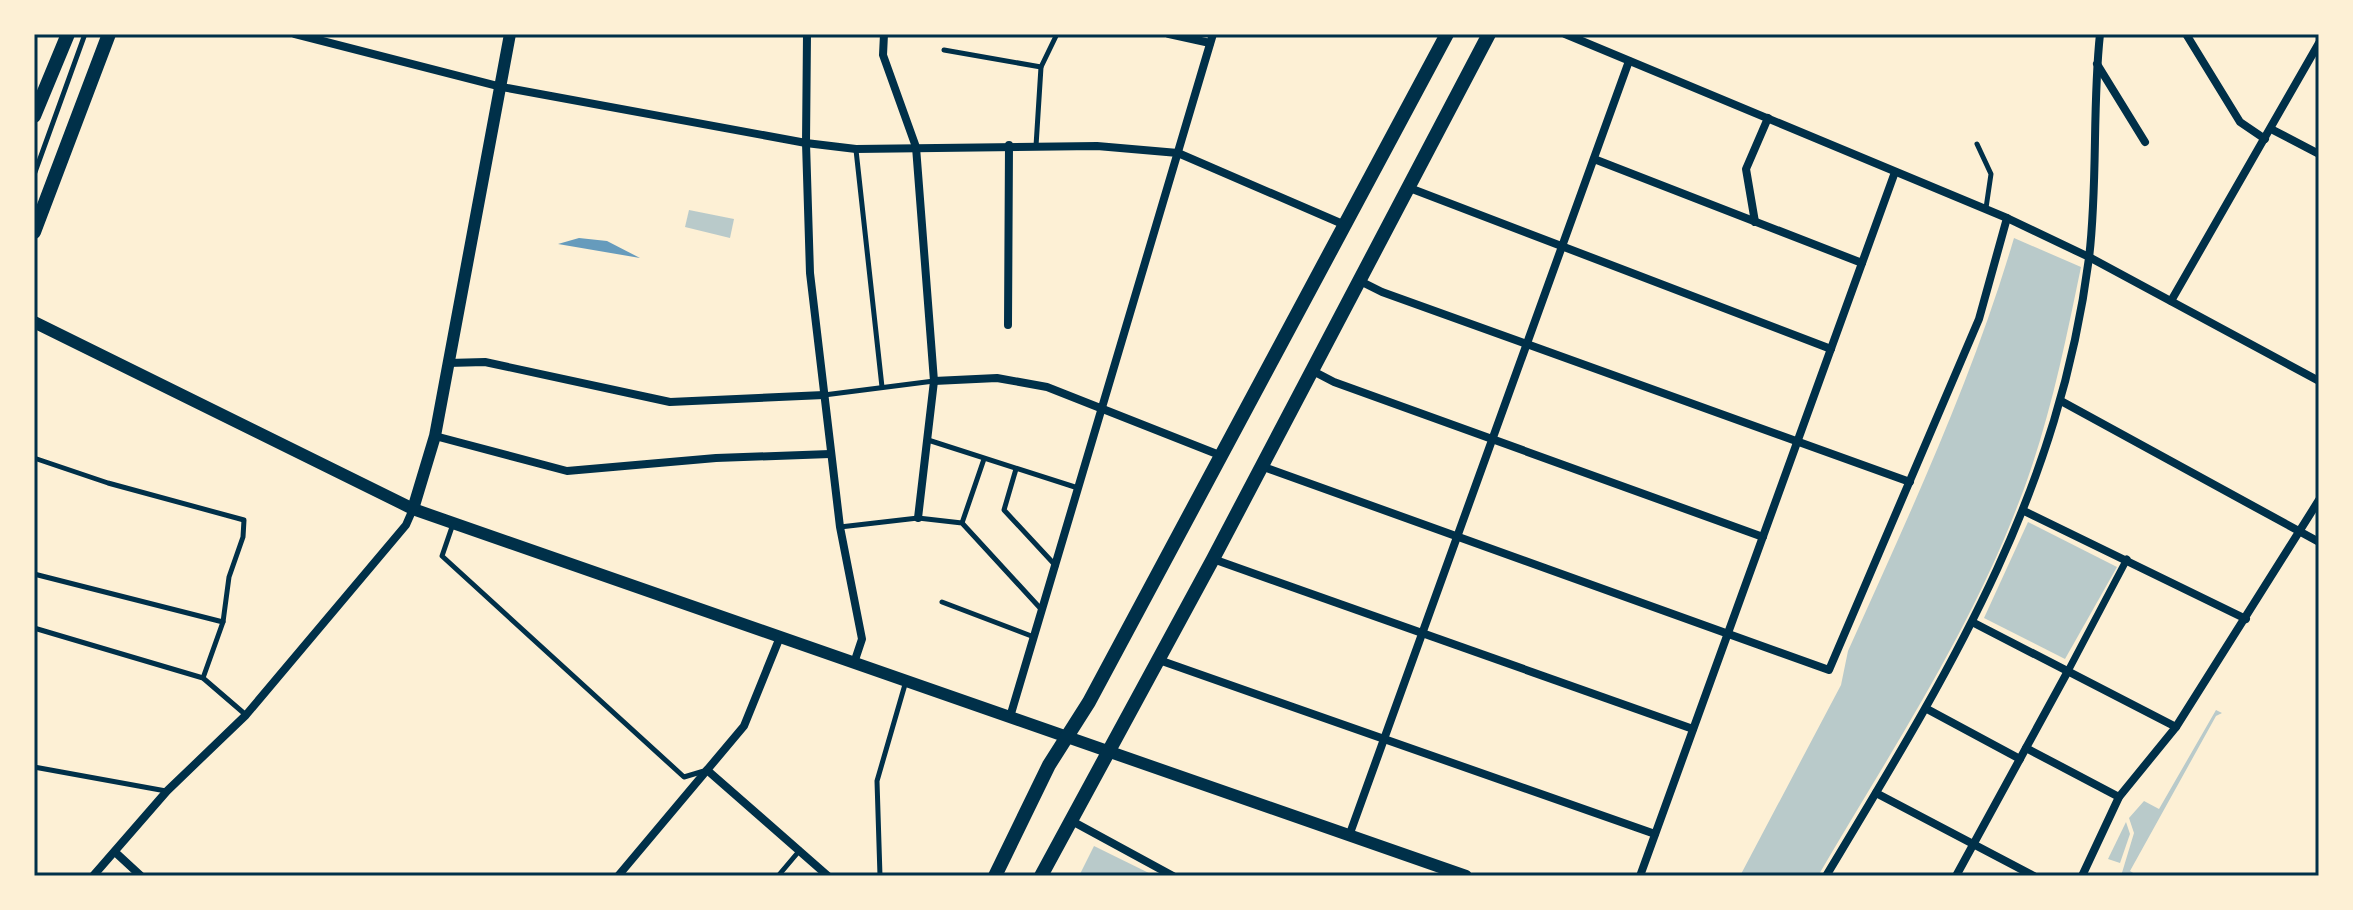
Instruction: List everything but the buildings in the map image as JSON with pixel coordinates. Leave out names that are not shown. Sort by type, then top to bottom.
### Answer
[{"type":"main road","points":[[34,116],[68,34]]},
{"type":"main road","points":[[34,232],[109,34]]},
{"type":"main road","points":[[995,876],[1447,34]]},
{"type":"main road","points":[[1041,876],[1213,559],[1489,34]]},
{"type":"street","points":[[295,34],[502,87],[806,143],[856,149],[1097,146],[1178,153],[1345,225]]},
{"type":"street","points":[[93,876],[167,791],[246,715],[406,525],[435,436],[510,34]]},
{"type":"street","points":[[807,34],[810,273],[840,527],[862,639],[854,663]]},
{"type":"street","points":[[884,34],[883,55],[916,147],[934,381],[918,518]]},
{"type":"street","points":[[1010,717],[1212,39],[1169,34]]},
{"type":"street","points":[[1565,34],[2007,218],[2089,257],[2319,381]]},
{"type":"street","points":[[1826,876],[1927,709],[1974,623],[2024,511],[2061,401],[2089,257],[2100,34]]},
{"type":"street","points":[[2186,34],[2240,122],[2265,139]]},
{"type":"street","points":[[2171,301],[2319,43]]},
{"type":"street","points":[[1349,836],[1629,61]]},
{"type":"street","points":[[2097,63],[2145,142]]},
{"type":"street","points":[[1755,222],[1746,169],[1768,118]]},
{"type":"street","points":[[2271,129],[2319,154]]},
{"type":"street","points":[[1008,325],[1009,145]]},
{"type":"street","points":[[1594,159],[1862,263]]},
{"type":"street","points":[[1640,876],[1895,172]]},
{"type":"street","points":[[1407,187],[1831,349]]},
{"type":"street","points":[[1261,466],[1457,539],[1829,670],[1979,319],[2007,218]]},
{"type":"street","points":[[1358,280],[1527,345],[1910,482]]},
{"type":"street","points":[[34,322],[413,509],[1466,876]]},
{"type":"street","points":[[448,363],[485,362],[670,402],[824,395]]},
{"type":"street","points":[[1310,370],[1763,537]]},
{"type":"street","points":[[934,381],[997,378],[1047,387],[1222,456]]},
{"type":"street","points":[[2061,401],[2319,542]]},
{"type":"street","points":[[435,436],[567,471],[716,458],[830,454]]},
{"type":"street","points":[[2082,876],[2119,797],[2176,727],[2319,500]]},
{"type":"street","points":[[2024,511],[2246,619]]},
{"type":"street","points":[[1213,559],[1693,729]]},
{"type":"street","points":[[1956,876],[2127,559]]},
{"type":"street","points":[[1974,623],[2176,727]]},
{"type":"street","points":[[618,876],[744,726],[780,637]]},
{"type":"street","points":[[1159,660],[1655,834]]},
{"type":"street","points":[[1927,709],[2020,759]]},
{"type":"street","points":[[2026,748],[2119,797]]},
{"type":"street","points":[[707,770],[828,876]]},
{"type":"street","points":[[1876,793],[2034,876]]},
{"type":"street","points":[[1070,820],[1173,876]]},
{"type":"street","points":[[115,852],[141,876]]},
{"type":"lane","points":[[34,175],[85,34]]},
{"type":"lane","points":[[1036,147],[1041,67],[1057,34]]},
{"type":"lane","points":[[944,50],[1041,67]]},
{"type":"lane","points":[[1977,144],[1991,174],[1986,209]]},
{"type":"lane","points":[[856,149],[882,387]]},
{"type":"lane","points":[[824,395],[934,381]]},
{"type":"lane","points":[[927,440],[1079,488]]},
{"type":"lane","points":[[34,458],[108,483],[244,520],[243,537],[229,577],[223,622],[203,678]]},
{"type":"lane","points":[[962,523],[984,459]]},
{"type":"lane","points":[[1016,469],[1004,510],[1056,566]]},
{"type":"lane","points":[[840,527],[918,518],[962,523],[1042,610]]},
{"type":"lane","points":[[454,523],[442,556],[684,777],[707,770]]},
{"type":"lane","points":[[34,574],[223,622]]},
{"type":"lane","points":[[942,602],[1035,637]]},
{"type":"lane","points":[[34,628],[203,678],[246,715]]},
{"type":"lane","points":[[880,876],[877,781],[906,681]]},
{"type":"lane","points":[[34,767],[167,791]]},
{"type":"lane","points":[[778,876],[800,850]]},
{"type":"shaded area","points":[[689,210],[734,219],[730,238],[685,227]]},
{"type":"shaded area","points":[[2014,238],[2081,267],[2046,418],[2028,478],[1997,555],[1951,649],[1818,876],[1740,876],[1841,685],[1848,651],[1959,396]]},
{"type":"shaded area","points":[[2028,522],[2117,567],[2065,659],[1984,618]]},
{"type":"shaded area","points":[[2216,710],[2222,713],[2216,716],[2130,871],[2138,876],[2121,876],[2134,833],[2129,818],[2144,801],[2159,809]]},
{"type":"shaded area","points":[[2126,822],[2130,834],[2120,863],[2108,859]]},
{"type":"shaded area","points":[[1094,846],[1155,876],[1079,876]]},
{"type":"water","points":[[579,238],[607,241],[640,258],[558,244]]}]
